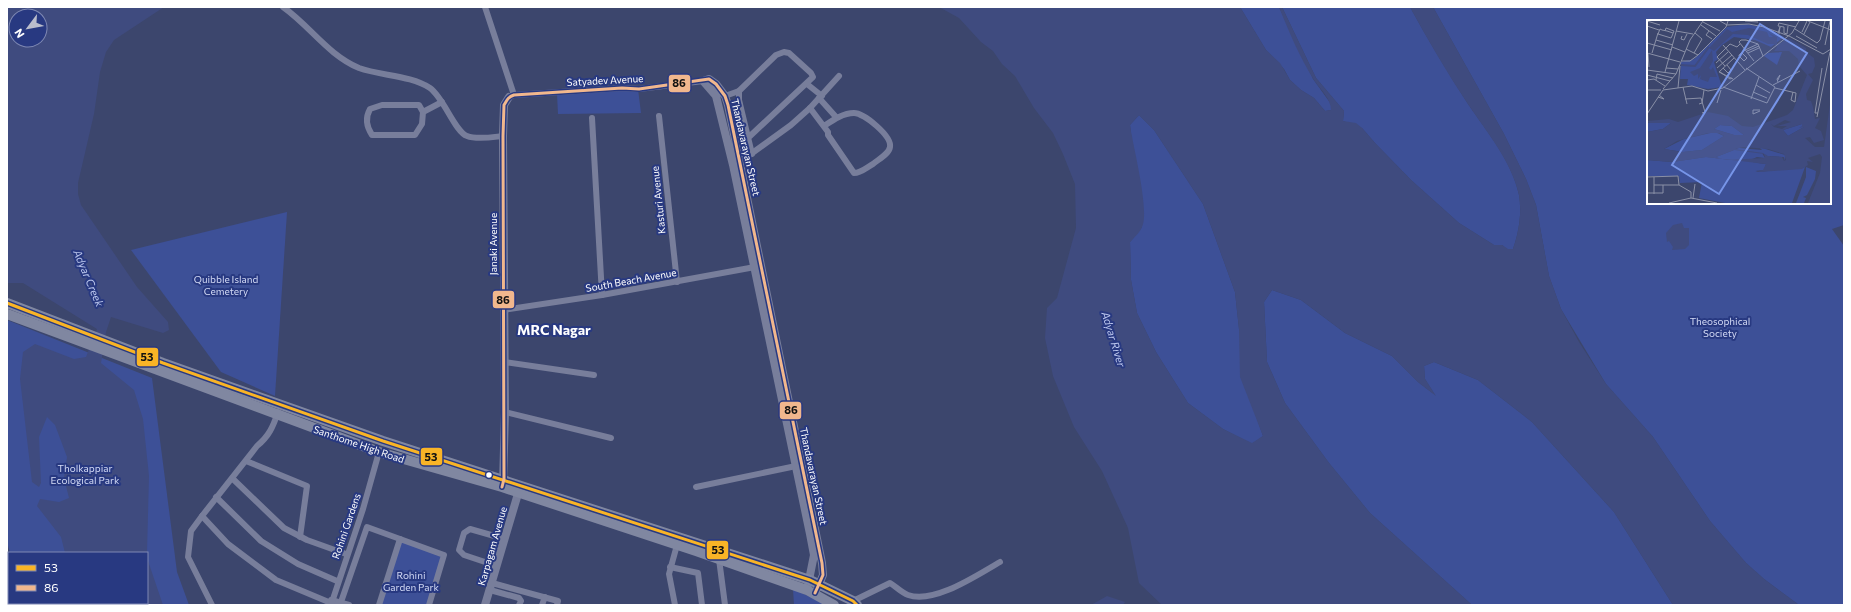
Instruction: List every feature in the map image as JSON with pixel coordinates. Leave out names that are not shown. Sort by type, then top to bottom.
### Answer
[{"type":"main road","name":"Santhome High Road","points":[[7,303],[277,415],[380,452],[503,483]]},
{"type":"main road","name":"Santhome High Road","points":[[7,314],[161,367],[280,405],[677,545],[813,587]]},
{"type":"main road","name":"Santhome High Road","points":[[519,489],[813,587]]},
{"type":"main road","points":[[813,587],[855,603]]},
{"type":"main road","points":[[813,587],[834,605]]},
{"type":"street","points":[[283,7],[320,41],[350,63],[360,68],[431,89],[442,102],[460,131],[466,136],[503,136]]},
{"type":"street","points":[[485,7],[512,96]]},
{"type":"street","points":[[725,96],[739,90],[776,55],[784,52],[788,53],[813,76],[807,84],[749,137]]},
{"type":"street","points":[[737,164],[791,125],[821,97],[839,76]]},
{"type":"street","name":"Thandavarayan Street","points":[[737,164],[716,96],[712,89],[703,81],[709,79],[716,84],[725,96],[737,164],[783,386],[822,563],[823,575],[813,587]]},
{"type":"street","name":"Satyadev Avenue","points":[[512,96],[622,88],[639,89],[703,81]]},
{"type":"street","points":[[807,84],[821,97],[836,118]]},
{"type":"street","points":[[739,90],[739,100],[752,154]]},
{"type":"street","name":"Janaki Avenue","points":[[503,483],[505,412],[503,310],[503,136],[504,106],[512,96]]},
{"type":"street","points":[[423,112],[442,102]]},
{"type":"street","points":[[382,104],[419,104],[423,112],[422,124],[415,135],[372,135],[367,128],[367,116],[370,109],[382,104]]},
{"type":"street","points":[[810,108],[824,126],[854,173],[860,172],[883,157],[890,148],[890,141],[883,132],[864,116],[855,112],[836,118],[824,126]]},
{"type":"street","name":"Kasturi Avenue","points":[[660,116],[677,282]]},
{"type":"street","points":[[592,118],[602,295]]},
{"type":"street","name":"South Beach Avenue","points":[[503,310],[677,282],[758,264]]},
{"type":"street","points":[[504,362],[594,375]]},
{"type":"street","name":"Thandavarayan Street","points":[[783,386],[796,466],[814,555],[813,587]]},
{"type":"street","points":[[220,605],[212,604],[188,557],[191,531],[216,497],[233,479],[257,446],[267,437],[274,426],[280,405]]},
{"type":"street","points":[[505,412],[611,438]]},
{"type":"street","name":"Rohini Gardens","points":[[331,603],[346,554],[363,509],[380,452]]},
{"type":"street","points":[[246,461],[307,486],[308,490],[300,537]]},
{"type":"street","points":[[696,487],[796,466]]},
{"type":"street","points":[[233,479],[284,528],[300,537],[346,554]]},
{"type":"street","name":"Karpagam Avenue","points":[[485,605],[491,586],[494,565],[519,489]]},
{"type":"street","points":[[216,497],[261,541],[298,564],[338,581]]},
{"type":"street","points":[[202,516],[228,544],[276,580],[331,603],[341,602],[349,605]]},
{"type":"street","points":[[341,602],[367,527],[444,555],[428,605]]},
{"type":"street","points":[[494,565],[464,555],[459,550],[464,533],[470,529],[502,538]]},
{"type":"street","points":[[379,605],[400,538]]},
{"type":"street","points":[[675,605],[669,574],[677,545]]},
{"type":"street","points":[[719,559],[725,605]]},
{"type":"street","points":[[855,603],[890,583],[908,595],[926,596],[940,594],[1000,562]]},
{"type":"street","points":[[670,567],[698,573],[702,605]]},
{"type":"street","points":[[491,586],[527,592],[545,597],[558,601],[557,605]]},
{"type":"street","points":[[491,586],[519,598],[521,601],[519,605]]},
{"type":"street","points":[[523,605],[527,592]]},
{"type":"street","points":[[542,605],[545,597]]},
{"type":"green space","points":[[1240,7],[1279,7],[1313,79],[1331,104],[1331,110],[1325,111],[1314,98],[1301,90],[1290,80],[1284,69],[1266,50]]},
{"type":"green space","points":[[1282,7],[1410,7],[1468,104],[1498,147],[1511,170],[1519,195],[1520,209],[1517,236],[1513,249],[1508,250],[1502,245],[1494,245],[1459,223],[1411,180],[1362,128],[1343,121],[1344,111],[1316,78]]},
{"type":"green space","name":"Theosophical Society","points":[[1433,7],[1844,7],[1844,225],[1832,229],[1844,246],[1844,605],[1799,605],[1764,579],[1746,563],[1710,521],[1653,437],[1606,384],[1561,309],[1549,276],[1536,205],[1526,179],[1504,134]]},
{"type":"green space","points":[[638,89],[641,113],[558,114],[557,94]]},
{"type":"green space","points":[[1139,115],[1154,130],[1203,204],[1235,292],[1239,329],[1257,419],[1263,436],[1252,444],[1223,429],[1188,403],[1156,352],[1137,313],[1131,280],[1130,242],[1142,227],[1130,125]]},
{"type":"green space","name":"Quibble Island Cemetery","points":[[287,212],[275,396],[221,372],[131,250]]},
{"type":"green space","points":[[1272,290],[1301,300],[1345,333],[1392,356],[1418,382],[1435,395],[1425,379],[1424,366],[1434,362],[1478,380],[1532,422],[1614,512],[1673,605],[1472,605],[1370,513],[1329,463],[1285,403],[1267,362],[1264,302]]},
{"type":"green space","name":"Tholkappiar Ecological Park","points":[[7,320],[152,378],[177,572],[189,605],[27,605],[148,604],[148,552],[10,552],[7,542]]},
{"type":"green space","name":"Rohini Garden Park","points":[[401,540],[443,557],[428,605],[377,605]]},
{"type":"green space","points":[[793,589],[823,603],[826,605],[794,605]]},
{"type":"water","name":"Adyar Creek","points":[[7,7],[164,7],[114,40],[106,52],[100,72],[94,114],[78,183],[78,194],[81,205],[137,287],[168,322],[169,330],[163,333],[111,317],[106,332],[101,363],[134,390],[143,419],[149,476],[147,552],[65,552],[61,537],[37,506],[40,499],[59,502],[69,498],[64,478],[67,457],[55,425],[47,417],[39,437],[41,483],[39,487],[32,482],[20,379],[23,352],[35,344],[74,359],[86,357],[97,329],[23,283],[7,283]]},
{"type":"water","name":"Adyar River","points":[[939,7],[1240,7],[1266,50],[1280,63],[1290,80],[1301,90],[1314,98],[1325,111],[1331,110],[1331,106],[1327,98],[1309,72],[1295,45],[1279,7],[1282,7],[1316,78],[1344,111],[1343,121],[1356,123],[1362,128],[1411,180],[1459,223],[1494,245],[1502,245],[1508,249],[1513,249],[1517,236],[1520,216],[1520,202],[1516,183],[1498,147],[1468,104],[1410,7],[1433,7],[1504,134],[1526,179],[1536,205],[1549,276],[1561,309],[1579,342],[1606,384],[1653,437],[1710,521],[1746,563],[1764,579],[1799,605],[1673,605],[1614,512],[1532,422],[1478,380],[1434,362],[1424,366],[1425,379],[1436,396],[1418,382],[1392,356],[1345,333],[1301,300],[1272,290],[1264,302],[1267,362],[1285,403],[1329,463],[1370,513],[1472,605],[1162,605],[1139,583],[1128,528],[1102,471],[1074,427],[1053,376],[1045,338],[1047,308],[1057,298],[1076,228],[1075,184],[1053,133],[1034,108],[1015,76],[1002,64],[993,51],[981,42],[959,18]],"holes":[[[1139,115],[1154,130],[1203,204],[1235,292],[1239,329],[1240,377],[1263,436],[1252,443],[1223,429],[1188,403],[1156,352],[1137,313],[1131,280],[1130,242],[1142,227],[1144,207],[1143,193],[1130,125]]]},
{"type":"water","points":[[1682,223],[1684,228],[1689,228],[1689,245],[1685,249],[1672,250],[1673,247],[1669,241],[1667,242],[1666,233],[1673,225]]},
{"type":"water","points":[[148,561],[163,605],[77,605],[148,604]]},
{"type":"water","points":[[1107,596],[1125,602],[1123,605],[1091,605]]},
{"type":"transit line","name":"86","points":[[502,487],[504,479],[504,105],[507,100],[514,95],[622,88],[639,89],[709,79],[716,84],[725,96],[728,105],[822,563],[823,575],[815,593]]},
{"type":"transit line","name":"53","points":[[7,303],[163,363],[383,441],[810,580],[853,601],[857,605]]},
{"type":"district","name":"MRC Nagar","points":[[554,329]]}]
